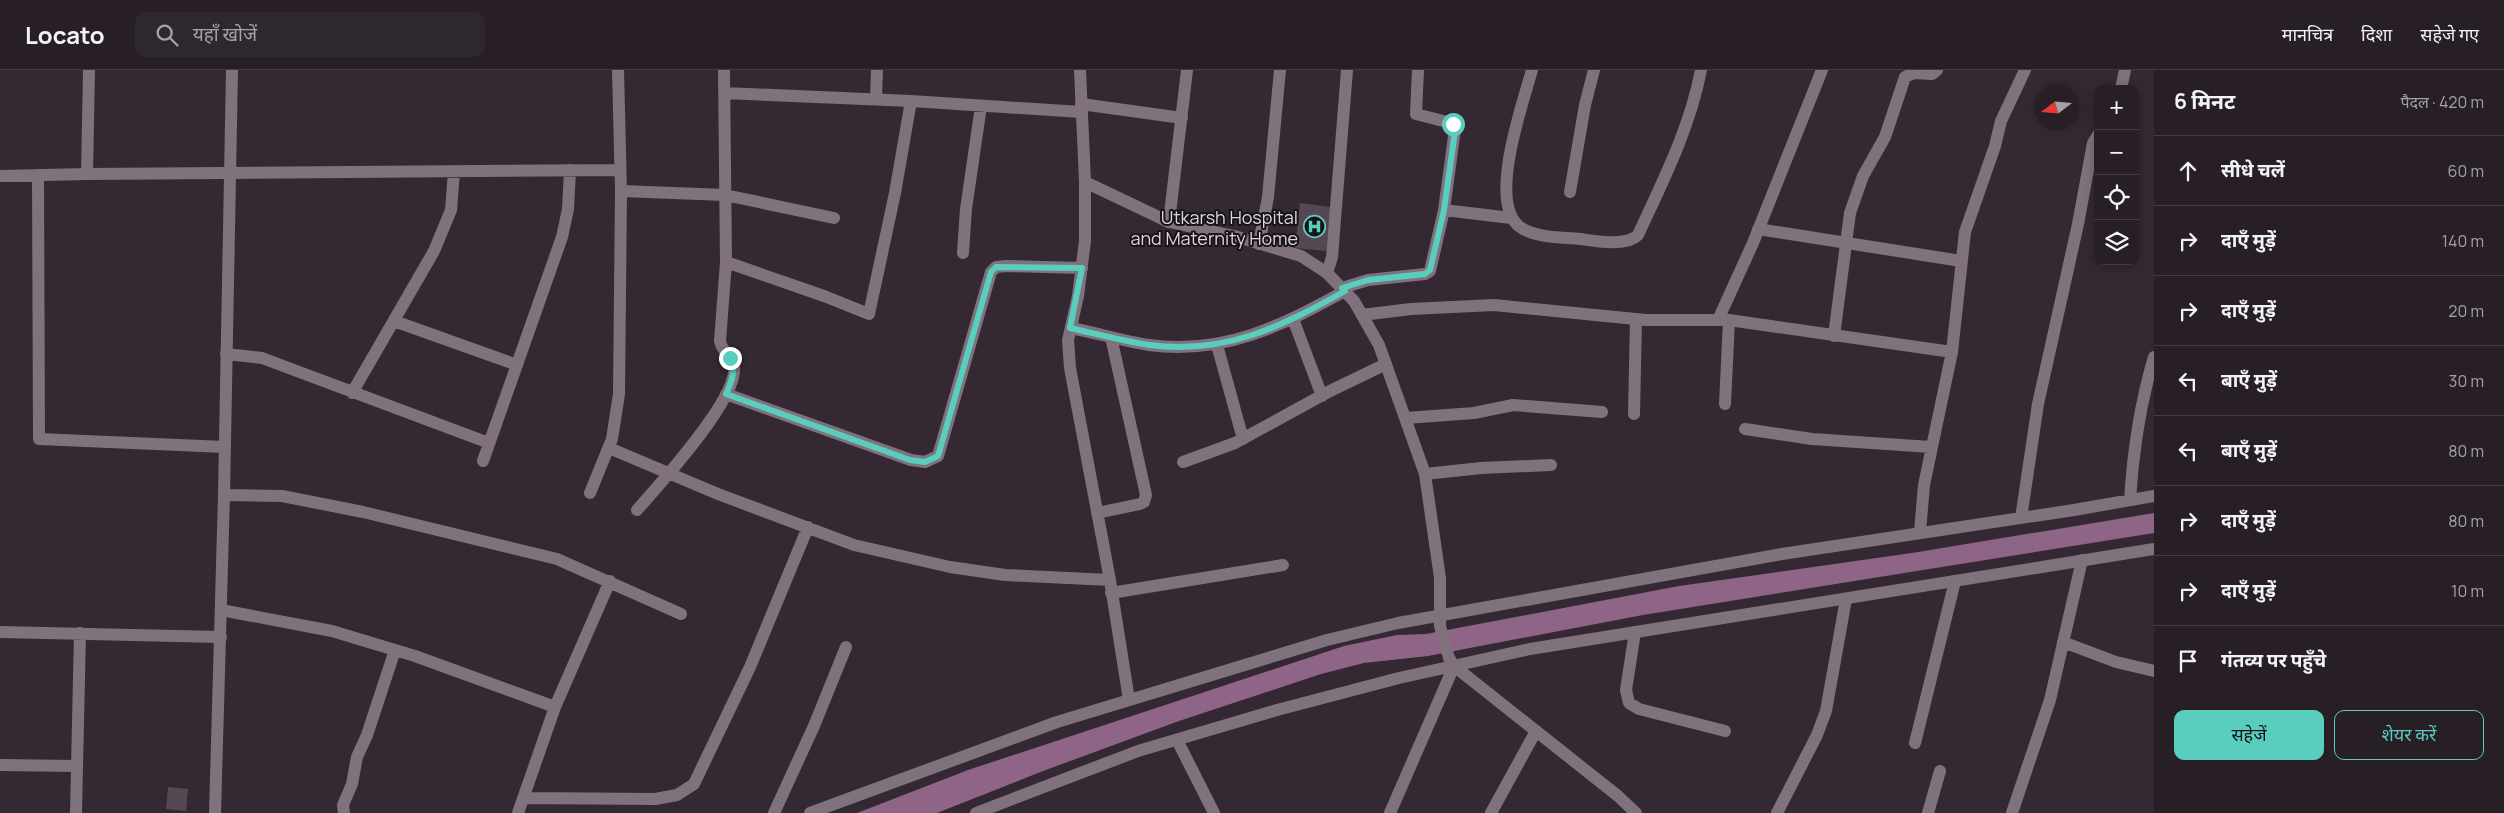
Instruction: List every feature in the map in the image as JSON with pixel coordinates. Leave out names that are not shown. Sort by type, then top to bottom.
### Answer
[{"type":"street","points":[[87,174],[89,70]]},
{"type":"street","points":[[215,813],[221,637],[228,174],[232,70]]},
{"type":"street","points":[[590,493],[612,440],[619,394],[621,191],[618,70]]},
{"type":"street","points":[[637,510],[700,434],[726,394],[733,377],[734,366],[730,358],[722,350],[720,341],[726,262],[724,70]]},
{"type":"street","points":[[876,70],[876,99]]},
{"type":"street","points":[[1080,70],[1085,182],[1085,241],[1082,268],[1068,340],[1070,368],[1110,586],[1128,700]]},
{"type":"street","points":[[1169,222],[1187,70]]},
{"type":"street","points":[[1259,244],[1268,197],[1280,70]]},
{"type":"street","points":[[1328,272],[1332,257],[1347,70]]},
{"type":"street","points":[[1070,328],[1150,345],[1184,347],[1217,345],[1268,331],[1343,290],[1368,280],[1425,274],[1430,270],[1444,210],[1455,128],[1453,124],[1416,114],[1418,70]]},
{"type":"street","points":[[1532,70],[1510,154],[1506,185],[1511,218],[1521,228],[1535,234],[1593,241],[1634,240],[1638,235],[1682,138],[1701,70]]},
{"type":"street","points":[[1570,192],[1585,106],[1594,70]]},
{"type":"street","points":[[1725,404],[1724,320],[1758,229],[1822,70]]},
{"type":"street","points":[[1834,336],[1844,243],[1856,193],[1885,137],[1904,77],[1914,73],[1932,74],[1937,70]]},
{"type":"street","points":[[1920,532],[1924,485],[1952,352],[1964,232],[1995,146],[2001,121],[2024,70]]},
{"type":"street","points":[[2122,85],[2125,70]]},
{"type":"street","points":[[724,93],[876,99],[980,106],[1081,108],[1182,118]]},
{"type":"street","points":[[726,262],[824,296],[869,314],[895,193],[911,101]]},
{"type":"street","points":[[963,253],[968,190],[980,106]]},
{"type":"street","points":[[2021,518],[2038,404],[2050,342],[2078,224],[2094,141]]},
{"type":"street","points":[[483,461],[562,237],[568,209],[570,170]]},
{"type":"street","points":[[0,176],[619,170]]},
{"type":"street","points":[[352,393],[434,251],[451,210],[454,172]]},
{"type":"street","points":[[38,175],[39,439],[225,446]]},
{"type":"street","points":[[1085,182],[1169,222],[1301,256],[1328,272],[1354,301],[1380,345],[1425,474],[1440,578],[1440,621],[1451,662],[1636,813]]},
{"type":"street","points":[[621,191],[724,195],[834,218]]},
{"type":"street","points":[[1444,210],[1511,218]]},
{"type":"street","points":[[1758,229],[1962,261]]},
{"type":"street","points":[[726,394],[910,460],[930,461],[938,456],[941,448],[991,272],[996,267],[1006,266],[1082,268]]},
{"type":"street","points":[[1362,315],[1411,309],[1494,305],[1636,319],[1724,320],[1834,336],[1878,340],[1952,352]]},
{"type":"street","points":[[1293,319],[1322,396]]},
{"type":"street","points":[[1634,414],[1636,319]]},
{"type":"street","points":[[394,321],[517,365]]},
{"type":"street","points":[[1097,514],[1140,504],[1144,502],[1146,495],[1111,337]]},
{"type":"street","points":[[1217,345],[1243,439]]},
{"type":"street","points":[[226,354],[262,358],[490,443]]},
{"type":"street","points":[[2130,500],[2132,464],[2142,398],[2154,357]]},
{"type":"street","points":[[1183,462],[1205,456],[1243,439],[1386,364]]},
{"type":"street","points":[[1406,418],[1474,413],[1513,405],[1602,412]]},
{"type":"street","points":[[1745,429],[1812,439],[1931,447]]},
{"type":"street","points":[[609,448],[854,545],[950,567],[1110,586],[1283,566]]},
{"type":"street","points":[[1425,474],[1481,468],[1551,465]]},
{"type":"street","points":[[224,495],[282,496],[363,512],[557,559],[681,614]]},
{"type":"street","points":[[810,813],[1057,722],[1327,640],[1440,621],[1782,554],[2154,496]]},
{"type":"street","points":[[525,798],[655,799],[677,794],[694,784],[750,667],[808,527]]},
{"type":"street","points":[[976,813],[1138,751],[1451,662],[2154,549]]},
{"type":"street","points":[[2012,813],[2050,700],[2082,560]]},
{"type":"street","points":[[1915,743],[1955,581]]},
{"type":"street","points":[[518,813],[525,798],[554,708],[610,582]]},
{"type":"street","points":[[1777,813],[1817,735],[1826,711],[1846,599]]},
{"type":"street","points":[[221,610],[332,631],[395,650],[554,708]]},
{"type":"street","points":[[0,632],[221,637]]},
{"type":"street","points":[[1635,632],[1626,690],[1629,703],[1639,709],[1725,731]]},
{"type":"street","points":[[76,813],[80,633]]},
{"type":"street","points":[[2063,642],[2116,662],[2154,671]]},
{"type":"street","points":[[774,813],[814,726],[846,647]]},
{"type":"street","points":[[344,813],[343,805],[352,784],[357,757],[368,735],[395,650]]},
{"type":"street","points":[[1390,813],[1451,662]]},
{"type":"street","points":[[1491,813],[1536,731]]},
{"type":"street","points":[[1177,740],[1214,813]]},
{"type":"street","points":[[0,765],[76,766]]},
{"type":"street","points":[[1928,813],[1940,770]]},
{"type":"shaded area","points":[[2154,513],[2154,533],[1643,615],[1428,656],[1364,663],[1321,674],[1179,721],[1043,771],[937,813],[857,813],[968,770],[1344,646],[1397,635],[1426,634],[1679,586],[1912,553]]},
{"type":"building","points":[[1300,203],[1331,207],[1326,251],[1295,248]]},
{"type":"building","points":[[168,787],[188,789],[186,811],[166,809]]},
{"type":"place","name":"Utkarsh Hospital and Maternity Home","points":[[1314,227]]},
{"type":"route","points":[[730,358],[734,366],[733,377],[726,394],[910,460],[930,461],[938,456],[941,448],[991,272],[996,267],[1082,268],[1078,296],[1070,328],[1150,345],[1184,347],[1213,345],[1243,339],[1268,331],[1305,313],[1345,291],[1342,288],[1368,280],[1425,274],[1430,270],[1434,262],[1444,210],[1455,131],[1453,124]]}]
